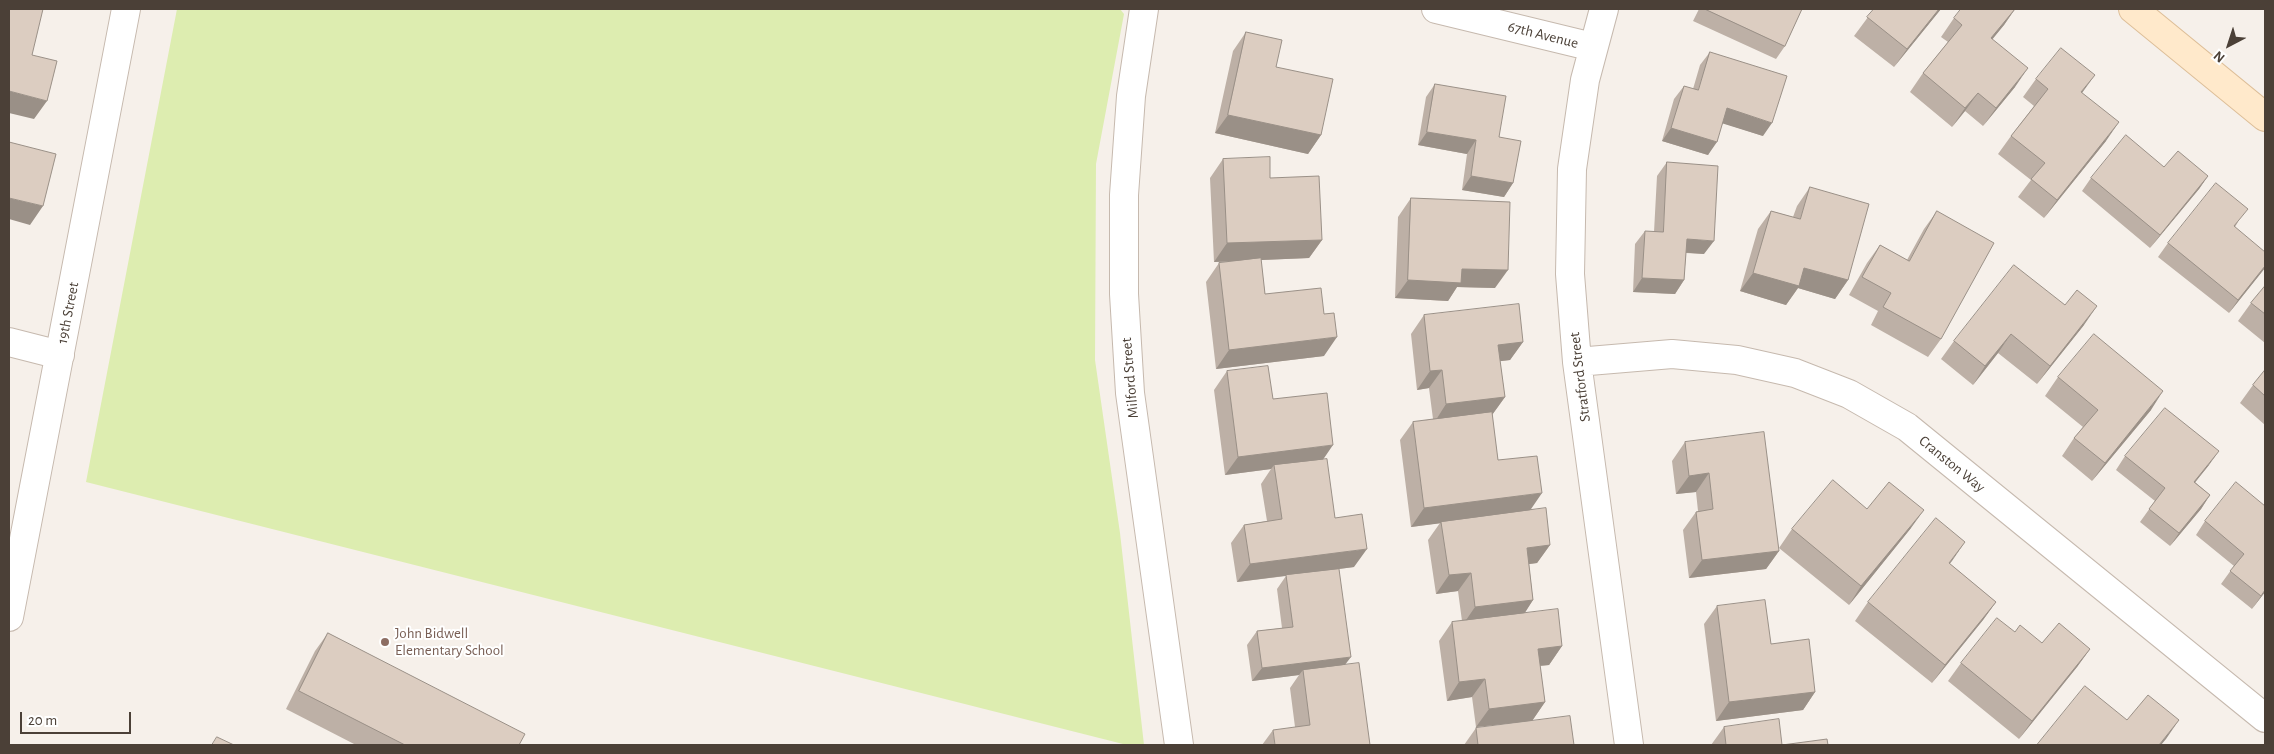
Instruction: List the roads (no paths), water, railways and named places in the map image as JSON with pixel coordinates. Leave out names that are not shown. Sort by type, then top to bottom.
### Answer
[{"type":"street","name":"19th Street","points":[[9,617],[126,9]]},
{"type":"street","name":"Milford Street","points":[[1144,9],[1131,96],[1124,195],[1124,294],[1130,393],[1179,745]]},
{"type":"street","name":"67th Avenue","points":[[1436,9],[1592,47]]},
{"type":"street","name":"Stratford Street","points":[[1604,9],[1592,47],[1585,80],[1572,169],[1570,274],[1577,362],[1629,745]]},
{"type":"street","points":[[2133,9],[2265,117]]},
{"type":"street","points":[[9,342],[60,355]]},
{"type":"street","name":"Cranston Way","points":[[1577,362],[1672,354],[1738,360],[1795,373],[1849,394],[1907,427],[2265,718]]},
{"type":"place","name":"John Bidwell Elementary School","points":[[385,642]]}]
